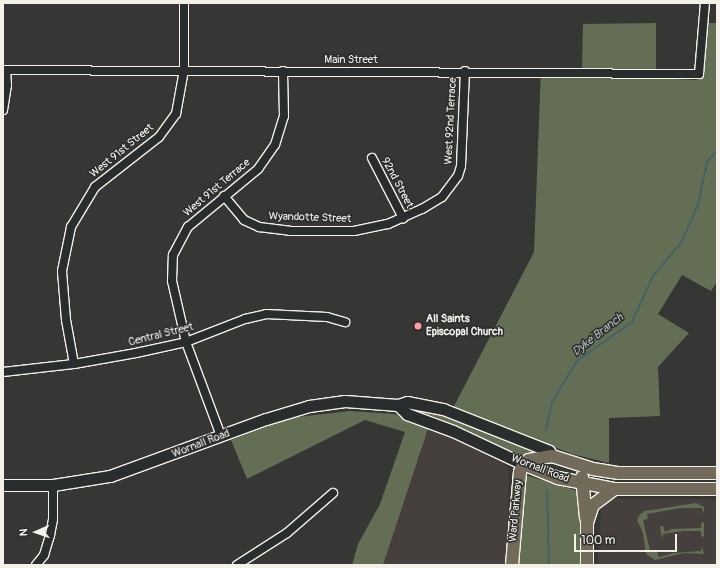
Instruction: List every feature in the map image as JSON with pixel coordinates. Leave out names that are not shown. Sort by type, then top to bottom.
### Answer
[{"type":"main road","name":"Wornall Road","points":[[3,484],[53,485],[124,472],[266,419],[326,403],[345,401],[398,405],[407,402],[444,409],[549,450],[552,456],[576,465],[619,474],[717,474]]},
{"type":"main road","name":"Wornall Road","points":[[398,405],[407,414],[453,431],[523,464],[558,478],[614,489],[717,489]]},
{"type":"main road","name":"Ward Parkway","points":[[512,565],[517,490],[523,464],[529,460],[552,456]]},
{"type":"main road","points":[[576,465],[584,484],[584,514],[587,523]]},
{"type":"main road","points":[[586,565],[587,523],[593,505],[614,489]]},
{"type":"street","name":"West 91st Street","points":[[74,364],[66,320],[62,271],[71,227],[95,187],[159,136],[170,125],[180,100],[184,70],[184,3]]},
{"type":"street","name":"Main Street","points":[[4,70],[465,71],[699,74],[705,3]]},
{"type":"street","points":[[3,110],[7,85],[4,70]]},
{"type":"street","name":"West 91st Terrace","points":[[221,436],[186,342],[172,281],[173,255],[188,227],[258,169],[275,145],[284,116],[283,71]]},
{"type":"street","name":"West 92nd Terrace","points":[[459,171],[465,71]]},
{"type":"street","name":"92nd Street","points":[[372,158],[403,218]]},
{"type":"street","name":"Wyandotte Street","points":[[224,196],[244,220],[273,229],[354,231],[403,218],[442,197],[451,188],[459,171]]},
{"type":"street","name":"Central Street","points":[[3,372],[74,364],[186,342],[245,319],[266,314],[327,317],[345,322]]},
{"type":"street","points":[[36,565],[44,555],[50,535],[53,519],[53,485]]},
{"type":"street","points":[[236,565],[287,533],[333,493]]},
{"type":"shaded area","points":[[429,426],[504,464],[509,469],[507,565],[383,565]]},
{"type":"shaded area","points":[[609,499],[717,499],[717,565],[597,565],[601,507]]},
{"type":"green space","points":[[656,23],[656,78],[696,80],[702,76],[708,23],[717,23],[717,282],[711,291],[682,275],[658,314],[689,333],[658,367],[660,416],[609,418],[609,463],[572,454],[453,408],[534,252],[541,68],[582,69],[583,24]]},
{"type":"green space","points":[[404,405],[452,418],[538,451],[521,458],[436,417],[404,408]]},
{"type":"green space","points":[[350,411],[394,414],[429,426],[383,565],[352,565],[358,544],[380,504],[405,432],[365,420],[247,479],[231,440],[289,418]]},
{"type":"green space","points":[[525,475],[582,492],[581,565],[516,565]]},
{"type":"green space","points":[[696,503],[704,507],[704,514],[702,508],[680,508],[647,514],[648,519],[643,520],[650,551],[656,550],[659,557],[674,553],[701,551],[702,546],[704,554],[684,553],[655,560],[646,554],[643,533],[637,520],[640,514],[645,511]]},
{"type":"green space","points":[[704,522],[704,537],[701,536],[701,531],[683,531],[663,534],[662,540],[660,526],[663,526],[665,532],[672,529],[701,528],[701,523]]},
{"type":"waterway","name":"Dyke Branch","points":[[546,430],[552,402],[577,361],[632,322],[653,276],[681,243],[698,205],[707,161],[717,152]]},
{"type":"waterway","name":"Dyke Branch","points":[[547,490],[549,565]]},
{"type":"place","name":"All Saints Episcopal Church","points":[[418,326]]}]
